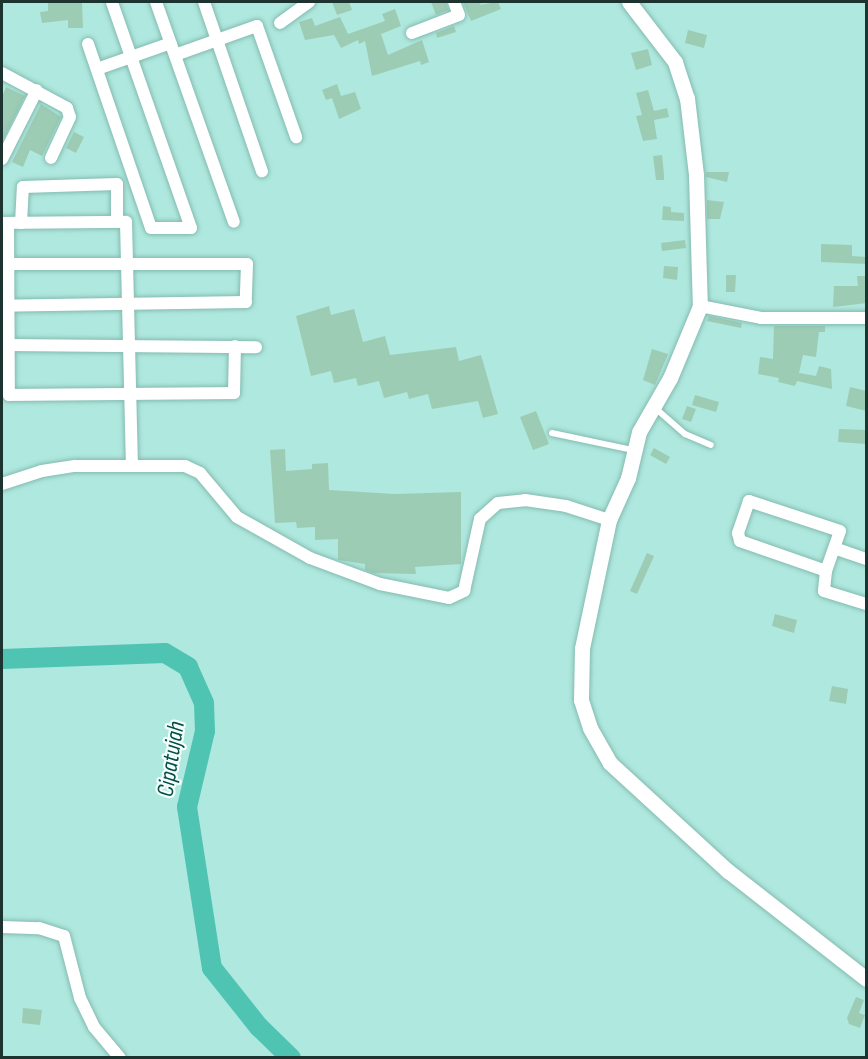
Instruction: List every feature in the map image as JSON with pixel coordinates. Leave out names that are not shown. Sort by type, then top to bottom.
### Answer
[{"type":"street","points":[[88,44],[152,228],[191,228],[112,2]]},
{"type":"street","points":[[156,2],[234,222]]},
{"type":"street","points":[[204,2],[262,171]]},
{"type":"street","points":[[280,23],[309,2]]},
{"type":"street","points":[[412,33],[459,15],[454,2]]},
{"type":"street","points":[[631,2],[675,62],[687,98],[696,175],[700,306],[633,450],[628,478],[609,520],[579,668],[581,700],[597,744],[610,763],[728,871],[867,979]]},
{"type":"street","points":[[96,69],[131,57],[217,40],[256,26],[296,137]]},
{"type":"street","points":[[2,73],[66,105],[70,113],[51,158]]},
{"type":"street","points":[[2,159],[37,90]]},
{"type":"street","points":[[21,223],[23,187],[117,184],[117,222]]},
{"type":"street","points":[[132,465],[129,393],[131,347],[126,222],[5,223],[4,264],[9,395],[129,393],[234,393],[235,346]]},
{"type":"street","points":[[4,264],[128,262],[248,264],[246,302],[5,306]]},
{"type":"street","points":[[700,306],[761,318],[867,318]]},
{"type":"street","points":[[8,345],[256,347]]},
{"type":"street","points":[[2,484],[50,469],[132,465],[191,468],[212,486],[237,518],[310,558],[380,584],[448,598],[464,591],[480,519],[498,503],[525,500],[566,506],[609,520]]},
{"type":"street","points":[[826,571],[740,541],[738,533],[749,501],[840,531],[837,549],[826,571],[824,591],[867,604]]},
{"type":"street","points":[[837,549],[867,559]]},
{"type":"street","points":[[2,927],[39,928],[64,936],[80,998],[94,1027],[120,1058]]},
{"type":"lane","points":[[654,406],[685,434],[711,445]]},
{"type":"lane","points":[[552,433],[633,450]]},
{"type":"building","points":[[48,2],[82,2],[83,28],[68,28],[68,20],[42,23],[40,12],[48,11]]},
{"type":"building","points":[[332,2],[349,2],[352,10],[337,15]]},
{"type":"building","points":[[431,2],[446,2],[448,10],[436,15]]},
{"type":"building","points":[[463,2],[483,2],[479,5],[498,2],[501,9],[471,21]]},
{"type":"building","points":[[395,9],[401,26],[381,34],[388,55],[422,40],[429,62],[421,65],[420,61],[372,76],[365,41],[359,44],[358,40],[341,48],[334,35],[305,40],[299,22],[312,18],[315,26],[340,17],[348,34],[385,21],[382,14]]},
{"type":"building","points":[[454,26],[456,32],[437,38],[436,33]]},
{"type":"building","points":[[688,30],[707,35],[704,48],[685,43]]},
{"type":"building","points":[[648,49],[652,65],[636,70],[631,53]]},
{"type":"building","points":[[337,84],[341,96],[355,92],[361,109],[339,119],[332,98],[326,100],[322,90]]},
{"type":"building","points":[[6,87],[25,96],[2,142],[2,97]]},
{"type":"building","points":[[648,90],[654,111],[667,108],[669,117],[654,120],[657,139],[643,141],[636,116],[642,115],[636,93]]},
{"type":"building","points":[[41,104],[61,117],[42,156],[30,150],[23,167],[12,162]]},
{"type":"building","points":[[74,132],[84,137],[76,153],[66,148]]},
{"type":"building","points":[[662,155],[664,180],[656,180],[653,156]]},
{"type":"building","points":[[706,172],[729,172],[727,182],[706,177]]},
{"type":"building","points":[[707,200],[724,202],[720,219],[707,219]]},
{"type":"building","points":[[663,206],[671,207],[671,212],[684,213],[684,221],[662,220]]},
{"type":"building","points":[[685,240],[686,248],[662,251],[661,243]]},
{"type":"building","points":[[821,244],[852,245],[852,256],[867,257],[867,264],[821,262]]},
{"type":"building","points":[[664,266],[678,267],[677,280],[663,278]]},
{"type":"building","points":[[726,275],[736,275],[735,292],[726,292]]},
{"type":"building","points":[[857,276],[867,276],[867,303],[833,307],[834,286],[858,286]]},
{"type":"building","points":[[329,306],[331,315],[354,309],[363,342],[385,336],[390,355],[456,347],[459,361],[481,355],[498,414],[483,418],[478,401],[432,409],[428,394],[409,399],[407,392],[384,398],[379,381],[358,386],[356,378],[334,383],[331,371],[311,376],[296,316]]},
{"type":"building","points":[[709,316],[742,323],[741,328],[707,321]]},
{"type":"building","points":[[774,326],[825,326],[825,332],[819,332],[816,357],[803,355],[799,373],[816,376],[819,366],[831,369],[832,389],[797,381],[795,386],[778,382],[779,378],[758,374],[760,357],[773,359]]},
{"type":"building","points":[[652,349],[668,354],[655,385],[643,380]]},
{"type":"building","points":[[850,387],[867,391],[867,411],[846,406]]},
{"type":"building","points":[[695,395],[719,402],[716,412],[692,405]]},
{"type":"building","points":[[687,406],[696,409],[691,422],[682,419]]},
{"type":"building","points":[[536,411],[549,444],[533,450],[520,417]]},
{"type":"building","points":[[839,429],[867,430],[867,444],[838,442]]},
{"type":"building","points":[[654,448],[670,457],[666,464],[650,455]]},
{"type":"building","points":[[285,449],[286,471],[312,469],[312,464],[328,463],[329,490],[394,494],[461,492],[461,564],[415,567],[416,574],[373,573],[365,570],[365,564],[338,560],[338,539],[315,540],[315,527],[297,528],[296,522],[275,523],[270,450]]},
{"type":"building","points":[[647,553],[654,556],[637,594],[630,591]]},
{"type":"building","points":[[775,614],[797,620],[794,633],[772,626]]},
{"type":"building","points":[[832,686],[848,689],[846,704],[829,701]]},
{"type":"building","points":[[856,997],[864,1000],[859,1013],[865,1015],[860,1028],[849,1024],[847,1018]]},
{"type":"building","points":[[23,1008],[42,1010],[40,1025],[22,1023]]},
{"type":"waterway","name":"Cipatujah","points":[[2,659],[165,653],[188,667],[204,703],[205,731],[187,807],[212,968],[259,1027],[291,1058]]}]
